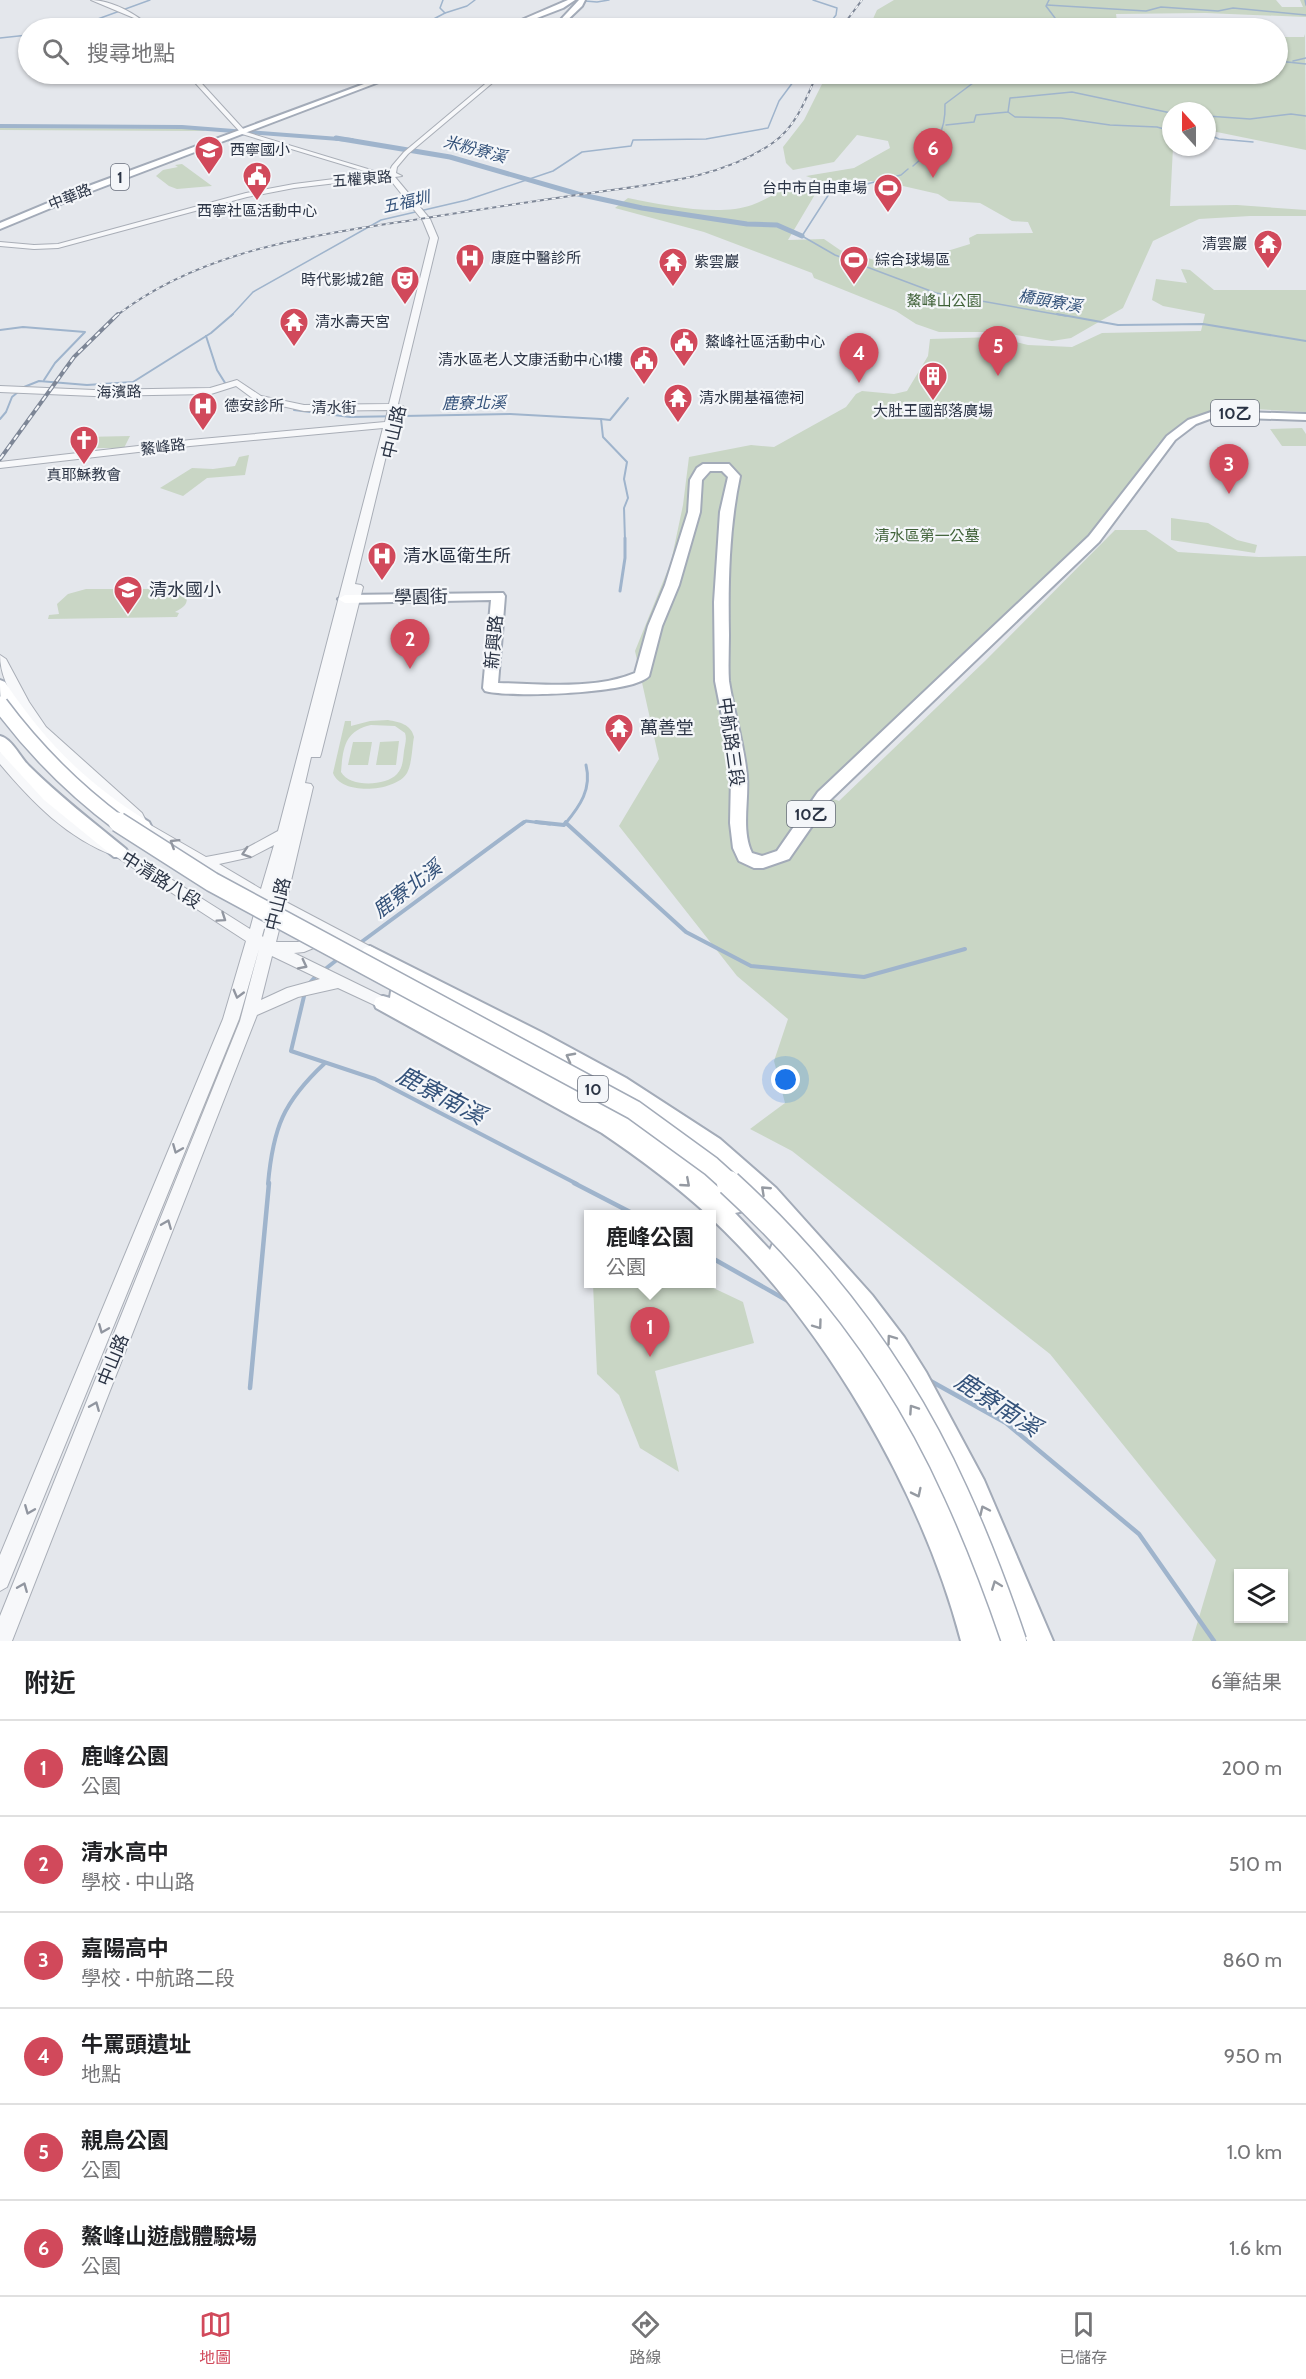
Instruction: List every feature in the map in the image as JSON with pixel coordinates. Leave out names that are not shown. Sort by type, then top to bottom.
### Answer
[{"type":"main road","points":[[540,18],[572,0]]},
{"type":"main road","points":[[544,18],[568,9],[581,0]]},
{"type":"main road","points":[[566,18],[580,5],[581,0]]},
{"type":"main road","name":"中華路","points":[[0,226],[83,191],[360,84]]},
{"type":"main road","name":"1","points":[[241,130],[253,128],[370,84]]},
{"type":"main road","name":"中華路","points":[[0,221],[225,133],[241,130]]},
{"type":"main road","name":"中航路三段","points":[[490,688],[618,685],[633,682],[642,676],[654,626],[672,585],[694,512],[696,480],[706,467],[717,466],[729,470],[734,480],[726,512],[720,646],[722,681],[733,731],[739,777],[739,831],[741,848],[745,857],[754,862],[774,860],[783,855],[792,844],[824,796],[1095,539],[1171,438],[1192,422],[1214,414],[1306,417]]},
{"type":"main road","name":"學園街","points":[[350,598],[498,596]]},
{"type":"main road","name":"新興路","points":[[490,688],[498,596]]},
{"type":"main road","points":[[0,685],[27,727],[49,751],[106,802],[143,826]]},
{"type":"main road","name":"10","points":[[0,704],[18,731],[66,783],[129,830],[263,909],[645,1116],[746,1194],[801,1251],[851,1317],[919,1418],[998,1588],[1014,1641]]},
{"type":"main road","name":"10","points":[[0,725],[21,752],[55,787],[123,839],[309,947],[635,1126],[688,1163],[734,1201],[775,1242],[834,1315],[906,1427],[946,1509],[990,1615],[997,1641]]},
{"type":"main road","points":[[0,741],[16,762],[51,796],[120,853]]},
{"type":"main road","points":[[370,953],[583,1064],[651,1104],[699,1135],[770,1195],[856,1291],[896,1345],[952,1442],[1003,1552],[1040,1641]]},
{"type":"main road","points":[[383,1003],[465,1050],[601,1122],[641,1148],[680,1178],[714,1210]]},
{"type":"main road","points":[[716,1211],[750,1243],[796,1296],[827,1338],[877,1417],[928,1516],[952,1575],[974,1641]]},
{"type":"street","points":[[94,0],[137,18]]},
{"type":"street","points":[[198,84],[241,130],[377,173],[394,176],[403,166],[409,153],[494,84]]},
{"type":"street","points":[[453,117],[489,84]]},
{"type":"street","name":"五權東路","points":[[0,245],[28,250],[58,249],[257,196],[394,176]]},
{"type":"street","name":"中山路","points":[[1,1641],[228,1074],[250,1012],[267,947],[272,900],[284,834],[358,575],[434,238],[427,222],[394,176]]},
{"type":"street","name":"清水街","points":[[237,383],[258,398],[304,408],[396,407]]},
{"type":"street","name":"海濱路","points":[[0,389],[94,393],[211,391],[237,383]]},
{"type":"street","name":"鰲峰路","points":[[0,465],[393,424]]},
{"type":"street","name":"中山路","points":[[0,1580],[231,1019],[253,939],[272,900],[303,797],[350,598]]},
{"type":"street","name":"中清路八段","points":[[0,658],[23,703],[42,730],[137,816],[143,826],[328,932],[370,953]]},
{"type":"street","name":"中清路八段","points":[[0,756],[28,789],[81,834],[120,853],[267,947],[383,1003]]},
{"type":"street","points":[[204,862],[246,854],[284,834]]},
{"type":"street","points":[[267,947],[299,948],[323,937],[328,932]]},
{"type":"street","points":[[250,1012],[290,992],[338,982]]},
{"type":"green space","points":[[894,0],[1276,0],[1282,7],[1303,7],[1300,0],[1306,0],[1306,17],[1205,13],[1116,14],[1117,18],[873,18],[877,10]]},
{"type":"green space","name":"鰲峰山公園","points":[[1305,34],[1306,150],[1216,132],[1216,102],[1162,102],[1162,156],[1173,156],[1170,206],[1237,205],[1306,210],[1306,216],[1199,219],[1153,241],[1123,308],[1071,338],[1052,341],[998,332],[939,332],[916,324],[896,311],[814,278],[812,273],[704,232],[615,208],[628,198],[690,209],[738,208],[758,203],[798,181],[820,186],[788,240],[824,239],[840,250],[878,261],[892,261],[908,252],[939,259],[944,252],[970,244],[969,238],[977,234],[1033,233],[1028,222],[1012,221],[980,203],[949,201],[938,194],[871,181],[822,182],[806,176],[854,168],[890,148],[888,141],[857,135],[834,162],[793,170],[786,163],[783,147],[804,120],[822,84],[1288,84],[1288,37],[1304,37]]},
{"type":"green space","points":[[0,128],[203,129],[205,131],[0,130]]},
{"type":"green space","points":[[182,164],[212,186],[177,189],[156,176],[163,170]]},
{"type":"green space","name":"清水區第一公墓","points":[[1181,269],[1190,270],[1214,290],[1306,290],[1306,412],[1237,408],[1213,410],[1197,416],[1158,444],[1080,553],[819,794],[839,801],[985,661],[1115,530],[1146,530],[1178,552],[1259,557],[1306,556],[1306,1641],[1192,1641],[1216,1560],[1050,1354],[792,1151],[750,1129],[785,1103],[774,1061],[788,1019],[737,976],[619,826],[659,759],[635,651],[671,562],[683,505],[689,457],[751,445],[774,447],[846,407],[856,394],[862,391],[894,394],[907,391],[928,356],[930,339],[995,337],[1028,345],[1072,347],[1102,333],[1201,331],[1205,314],[1163,306],[1152,300],[1156,279],[1187,283]]},
{"type":"green space","points":[[1302,428],[1306,434],[1306,446],[1282,446],[1270,429]]},
{"type":"green space","points":[[130,436],[124,448],[76,448],[83,437]]},
{"type":"green space","points":[[249,455],[245,475],[207,478],[183,496],[160,488],[192,468],[213,469],[235,466],[239,457]]},
{"type":"green space","points":[[1171,518],[1208,523],[1237,540],[1257,545],[1255,553],[1171,540]]},
{"type":"green space","points":[[86,589],[178,589],[186,594],[187,600],[183,607],[175,612],[179,613],[177,617],[48,619],[49,615],[59,614],[57,604],[68,594]]},
{"type":"green space","points":[[388,720],[404,724],[410,729],[414,737],[409,769],[401,779],[381,787],[369,789],[346,785],[333,773],[345,721],[351,721],[351,726],[370,721]],"holes":[[[371,725],[395,726],[405,733],[406,737],[402,763],[397,774],[385,781],[368,784],[352,781],[341,772],[347,741],[356,731]]]},
{"type":"green space","points":[[399,741],[396,765],[376,765],[380,742]]},
{"type":"green space","points":[[353,742],[372,742],[368,765],[348,765]]},
{"type":"green space","points":[[593,1288],[713,1288],[743,1302],[754,1343],[655,1371],[679,1472],[640,1448],[619,1395],[597,1374]]},
{"type":"waterway","points":[[100,18],[150,0]]},
{"type":"waterway","points":[[443,0],[440,8],[445,13]]},
{"type":"waterway","points":[[445,13],[467,6],[475,0]]},
{"type":"waterway","points":[[573,0],[597,2],[609,0]]},
{"type":"waterway","name":"五福圳","points":[[813,0],[837,8],[834,18]]},
{"type":"waterway","name":"米粉寮溪","points":[[1049,0],[1046,6],[1055,18]]},
{"type":"waterway","points":[[1305,0],[1306,5]]},
{"type":"waterway","points":[[1047,5],[1146,11],[1161,7],[1218,11],[1233,8],[1306,15]]},
{"type":"waterway","points":[[436,18],[445,13]]},
{"type":"waterway","points":[[0,38],[18,36]]},
{"type":"waterway","points":[[1293,61],[1306,58]]},
{"type":"waterway","points":[[1288,62],[1306,64]]},
{"type":"waterway","name":"五福圳","points":[[232,315],[253,292],[381,220],[467,200],[553,171],[582,152],[631,146],[633,140],[706,139],[768,128],[779,101],[792,84]]},
{"type":"waterway","name":"米粉寮溪","points":[[913,166],[938,139],[944,123],[945,104],[972,84]]},
{"type":"waterway","points":[[1008,112],[1010,98],[1072,92],[1162,111]]},
{"type":"waterway","points":[[946,125],[974,122],[976,115],[1008,112]]},
{"type":"waterway","points":[[1008,112],[1015,117],[1061,118],[1110,125],[1162,128]]},
{"type":"waterway","points":[[1216,117],[1250,119],[1291,114],[1306,116]]},
{"type":"waterway","name":"米粉寮溪","points":[[0,126],[182,127],[345,139]]},
{"type":"waterway","name":"米粉寮溪","points":[[336,138],[345,139]]},
{"type":"waterway","points":[[1216,138],[1253,142]]},
{"type":"waterway","name":"米粉寮溪","points":[[345,139],[352,140]]},
{"type":"waterway","name":"米粉寮溪","points":[[345,139],[450,157],[578,194],[642,208],[747,224],[777,225],[802,236]]},
{"type":"waterway","points":[[229,141],[245,144],[262,153]]},
{"type":"waterway","name":"橋頭寮溪","points":[[908,169],[901,175],[829,194],[802,236],[835,255],[936,293],[1066,316]]},
{"type":"waterway","name":"橋頭寮溪","points":[[1057,314],[1118,325],[1203,324],[1306,341]]},
{"type":"waterway","name":"五福圳","points":[[206,336],[232,315]]},
{"type":"waterway","points":[[0,330],[23,327],[85,332],[55,363],[44,380]]},
{"type":"waterway","name":"五福圳","points":[[0,419],[6,412],[12,397],[24,387],[39,381],[87,385],[133,382],[206,336]]},
{"type":"waterway","name":"鹿寮北溪","points":[[206,336],[217,370],[227,386]]},
{"type":"waterway","points":[[601,419],[610,420],[628,398]]},
{"type":"waterway","name":"鹿寮北溪","points":[[294,410],[350,417],[510,414],[601,419]]},
{"type":"waterway","name":"鹿寮北溪","points":[[601,419],[603,437],[627,462],[624,479],[628,498],[624,508],[625,540]]},
{"type":"waterway","name":"鹿寮北溪","points":[[620,591],[625,540]]},
{"type":"waterway","name":"鹿寮北溪","points":[[565,824],[575,811],[586,789],[586,765]]},
{"type":"waterway","name":"鹿寮北溪","points":[[522,824],[526,821],[550,824]]},
{"type":"waterway","name":"鹿寮北溪","points":[[360,943],[524,822]]},
{"type":"waterway","name":"鹿寮北溪","points":[[536,822],[564,825],[566,822]]},
{"type":"waterway","points":[[566,823],[686,932],[751,966],[864,977],[965,949]]},
{"type":"waterway","name":"鹿寮北溪","points":[[324,970],[338,959]]},
{"type":"waterway","name":"鹿寮南溪","points":[[307,986],[316,976]]},
{"type":"waterway","name":"鹿寮南溪","points":[[305,992],[291,1051],[375,1079],[577,1184]]},
{"type":"waterway","points":[[268,1184],[273,1147],[283,1117],[299,1090],[325,1063]]},
{"type":"waterway","points":[[250,1388],[269,1183]]},
{"type":"waterway","name":"鹿寮南溪","points":[[574,1183],[626,1210]]},
{"type":"waterway","name":"鹿寮南溪","points":[[716,1260],[788,1301]]},
{"type":"waterway","name":"鹿寮南溪","points":[[927,1379],[1006,1423],[1139,1534],[1214,1641]]},
{"type":"railway","points":[[848,18],[862,0]]},
{"type":"railway","points":[[116,316],[148,294],[182,276],[255,250],[331,233],[662,183],[710,172],[754,154],[782,136],[800,111],[813,84]]},
{"type":"railway","points":[[0,459],[74,357],[118,314]]},
{"type":"place","name":"西寧國小","points":[[209,176]]},
{"type":"place","name":"鰲峰山遊戲體驗場","points":[[933,178]]},
{"type":"place","name":"西寧社區活動中心","points":[[257,202]]},
{"type":"place","name":"台中市自由車場","points":[[888,214]]},
{"type":"place","name":"清雲巖","points":[[1268,270]]},
{"type":"place","name":"康庭中醫診所","points":[[470,284]]},
{"type":"place","name":"綜合球場區","points":[[854,286]]},
{"type":"place","name":"紫雲巖","points":[[673,288]]},
{"type":"place","name":"時代影城2館","points":[[405,306]]},
{"type":"place","name":"清水壽天宮","points":[[294,348]]},
{"type":"place","name":"鰲峰社區活動中心","points":[[684,368]]},
{"type":"place","name":"親鳥公園","points":[[998,376]]},
{"type":"place","name":"牛罵頭遺址","points":[[859,383]]},
{"type":"place","name":"清水區老人文康活動中心1樓","points":[[644,386]]},
{"type":"place","name":"大肚王國部落廣場","points":[[933,402]]},
{"type":"place","name":"清水開基福德祠","points":[[678,424]]},
{"type":"place","name":"德安診所","points":[[203,432]]},
{"type":"place","name":"真耶穌教會","points":[[84,466]]},
{"type":"place","name":"嘉陽高中","points":[[1229,494]]},
{"type":"place","name":"清水區衛生所","points":[[382,582]]},
{"type":"place","name":"清水國小","points":[[128,616]]},
{"type":"place","name":"清水高中","points":[[410,669]]},
{"type":"place","name":"萬善堂","points":[[619,754]]},
{"type":"place","name":"鹿峰公園","points":[[650,1357]]}]
